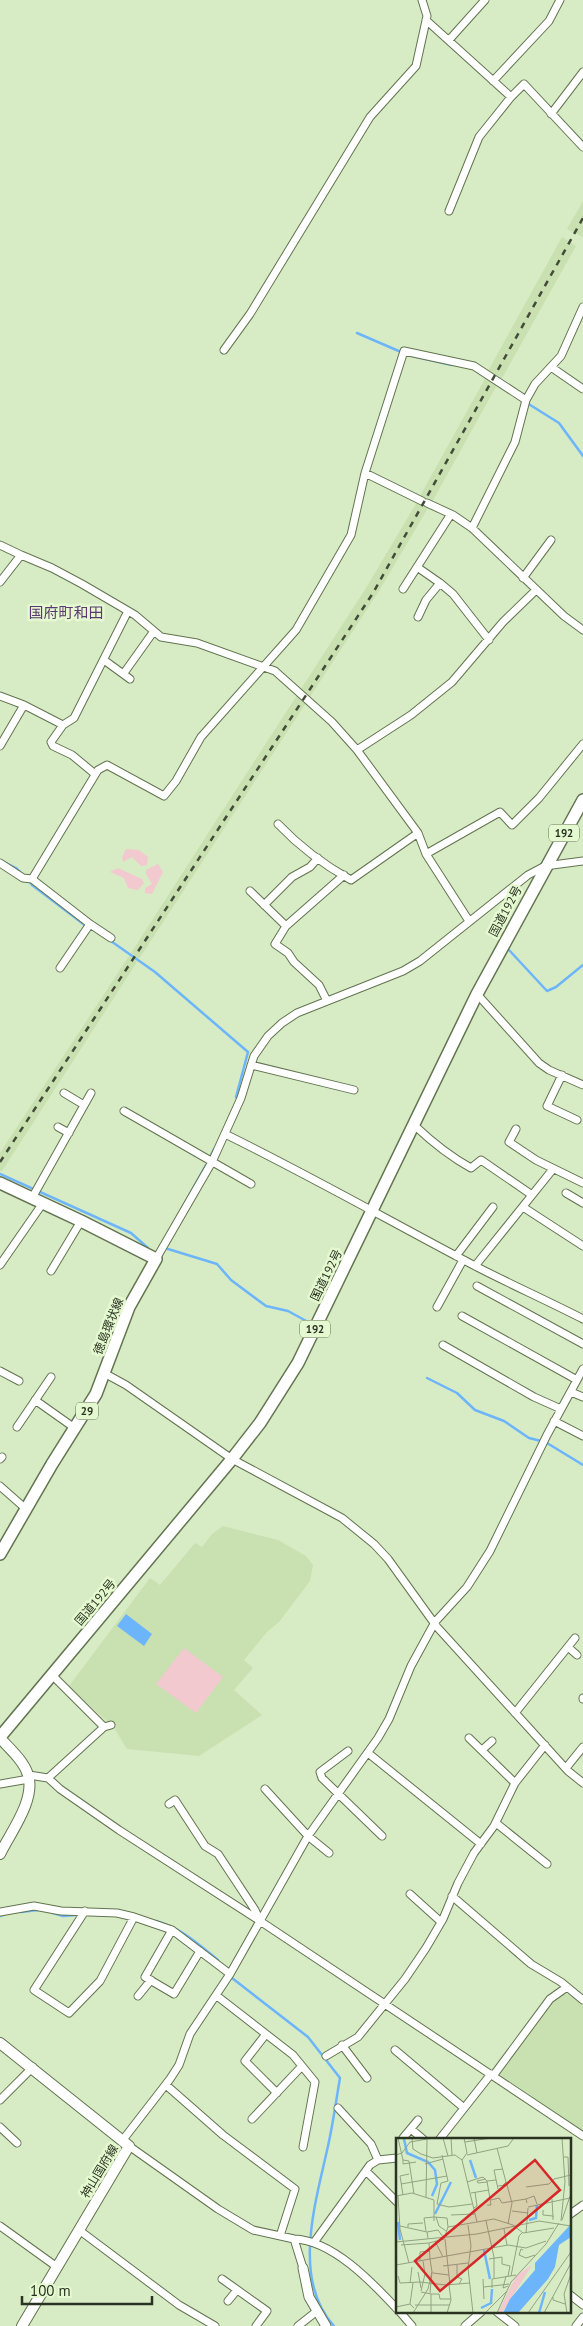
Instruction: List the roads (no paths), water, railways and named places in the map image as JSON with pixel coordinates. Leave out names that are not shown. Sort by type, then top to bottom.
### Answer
[{"type":"main road","name":"国道192号","points":[[0,1738],[232,1459],[260,1423],[298,1363],[477,994],[545,866],[583,800]]},
{"type":"main road","points":[[0,1183],[37,1195],[81,1221],[156,1259]]},
{"type":"main road","name":"徳島環状線","points":[[0,1554],[52,1464],[76,1429],[96,1394],[129,1306],[156,1259]]},
{"type":"main road","points":[[0,1738],[29,1777],[27,1798],[20,1817],[0,1854]]},
{"type":"main road","name":"神山国府線","points":[[0,2043],[126,2144],[79,2230],[22,2326]]},
{"type":"street","points":[[224,350],[250,314],[370,118],[416,66],[426,20],[422,0]]},
{"type":"street","points":[[448,40],[485,0]]},
{"type":"street","points":[[493,81],[548,21],[560,0]]},
{"type":"street","points":[[426,20],[510,97]]},
{"type":"street","points":[[551,114],[583,72]]},
{"type":"street","points":[[449,211],[479,137],[510,97],[524,84],[583,147]]},
{"type":"street","points":[[472,528],[515,442],[525,401],[535,384],[561,356],[583,307]]},
{"type":"street","points":[[29,879],[98,770],[107,765],[164,796],[176,782],[201,737],[296,630],[351,535],[365,473],[404,351],[474,366],[525,401]]},
{"type":"street","points":[[551,366],[583,389]]},
{"type":"street","points":[[365,473],[451,514],[472,528],[564,616],[583,630]]},
{"type":"street","points":[[403,589],[451,514]]},
{"type":"street","points":[[524,578],[551,540]]},
{"type":"street","points":[[0,545],[52,568],[128,611],[160,637],[197,643],[275,671],[332,722],[357,750],[418,833],[426,854],[469,921]]},
{"type":"street","points":[[0,582],[21,555]]},
{"type":"street","points":[[417,567],[453,594],[489,640]]},
{"type":"street","points":[[418,617],[426,600],[440,583]]},
{"type":"street","points":[[357,750],[411,715],[452,682],[503,622],[536,590]]},
{"type":"street","points":[[95,774],[72,756],[52,746],[52,742],[63,724],[74,718],[128,611]]},
{"type":"street","points":[[124,673],[154,631]]},
{"type":"street","points":[[104,660],[130,679]]},
{"type":"street","points":[[0,696],[24,705],[63,724]]},
{"type":"street","points":[[0,746],[24,705]]},
{"type":"street","points":[[426,854],[500,812],[512,826],[539,798],[583,744]]},
{"type":"street","points":[[278,824],[293,840],[352,880],[418,833]]},
{"type":"street","points":[[264,905],[292,877],[310,867],[318,858]]},
{"type":"street","points":[[156,1259],[212,1162],[241,1098],[251,1065],[259,1049],[282,1023],[297,1013],[403,971],[420,961],[528,875],[545,866],[583,861]]},
{"type":"street","points":[[0,863],[29,879],[89,927],[111,938]]},
{"type":"street","points":[[327,1002],[319,985],[294,962],[288,953],[275,944],[286,926],[344,875]]},
{"type":"street","points":[[250,891],[286,926]]},
{"type":"street","points":[[60,968],[89,927]]},
{"type":"street","points":[[477,994],[539,1063],[549,1070],[583,1085]]},
{"type":"street","points":[[251,1065],[354,1090]]},
{"type":"street","points":[[562,1075],[547,1106],[577,1120]]},
{"type":"street","points":[[64,1093],[84,1105]]},
{"type":"street","points":[[0,1265],[37,1195],[51,1156],[69,1132],[91,1093]]},
{"type":"street","points":[[124,1111],[251,1184]]},
{"type":"street","points":[[414,1125],[437,1147],[458,1161],[471,1168],[481,1160],[532,1195]]},
{"type":"street","points":[[58,1127],[69,1132]]},
{"type":"street","points":[[516,1129],[509,1142],[553,1169],[583,1184]]},
{"type":"street","points":[[225,1134],[304,1173],[372,1212],[463,1260],[583,1319]]},
{"type":"street","points":[[475,1266],[553,1169]]},
{"type":"street","points":[[566,1194],[583,1203]]},
{"type":"street","points":[[456,1256],[493,1207]]},
{"type":"street","points":[[523,1207],[583,1246]]},
{"type":"street","points":[[51,1271],[81,1221]]},
{"type":"street","points":[[436,1307],[463,1260]]},
{"type":"street","points":[[477,1286],[583,1344]]},
{"type":"street","points":[[462,1316],[577,1380]]},
{"type":"street","points":[[443,1345],[534,1397],[561,1409]]},
{"type":"street","points":[[396,2308],[372,2282],[313,2241],[253,2230],[218,2209],[126,2144],[179,2065],[190,2034],[217,1996],[308,1836],[368,1753],[389,1719],[411,1666],[434,1622],[467,1587],[490,1551],[554,1421],[583,1370]]},
{"type":"street","points":[[0,1371],[18,1381]]},
{"type":"street","points":[[104,1373],[126,1385],[232,1459],[327,1510],[352,1526],[388,1559],[434,1622],[515,1713],[566,1768],[583,1783]]},
{"type":"street","points":[[17,1427],[51,1377]]},
{"type":"street","points":[[571,1392],[583,1397]]},
{"type":"street","points":[[35,1400],[76,1429]]},
{"type":"street","points":[[554,1421],[583,1436]]},
{"type":"street","points":[[0,1486],[26,1509]]},
{"type":"street","points":[[515,1713],[575,1638]]},
{"type":"street","points":[[568,1647],[577,1655]]},
{"type":"street","points":[[48,1778],[108,1726],[52,1675]]},
{"type":"street","points":[[546,1675],[553,1680]]},
{"type":"street","points":[[469,1738],[515,1783]]},
{"type":"street","points":[[482,1750],[492,1741]]},
{"type":"street","points":[[326,2056],[358,2037],[426,1948],[481,1844],[496,1823],[515,1783],[545,1745]]},
{"type":"street","points":[[566,1768],[583,1747]]},
{"type":"street","points":[[348,1751],[320,1772],[322,1778],[382,1836]]},
{"type":"street","points":[[368,1753],[481,1844]]},
{"type":"street","points":[[0,1784],[29,1777],[48,1778],[60,1789],[119,1830],[260,1921],[583,2136]]},
{"type":"street","points":[[265,1789],[308,1836],[329,1853]]},
{"type":"street","points":[[169,1804],[175,1800],[205,1846],[218,1854],[255,1910],[260,1921]]},
{"type":"street","points":[[496,1823],[548,1864]]},
{"type":"street","points":[[410,1894],[441,1922]]},
{"type":"street","points":[[452,1896],[531,1964],[583,2000]]},
{"type":"street","points":[[0,1912],[34,1906],[61,1911],[116,1913],[134,1917],[172,1930],[230,1974]]},
{"type":"street","points":[[85,1911],[34,1990],[69,2013],[100,1981],[134,1917]]},
{"type":"street","points":[[172,1930],[145,1977],[174,1994],[200,1951]]},
{"type":"street","points":[[138,1996],[151,1980]]},
{"type":"street","points":[[441,2138],[550,1999],[566,1987]]},
{"type":"street","points":[[217,1996],[294,2055],[315,2082],[303,2147]]},
{"type":"street","points":[[266,2034],[245,2061],[277,2093]]},
{"type":"street","points":[[342,2045],[367,2078]]},
{"type":"street","points":[[395,2050],[464,2108]]},
{"type":"street","points":[[252,2119],[302,2066]]},
{"type":"street","points":[[0,2100],[33,2068]]},
{"type":"street","points":[[166,2086],[223,2135],[295,2189],[280,2236]]},
{"type":"street","points":[[338,2108],[371,2144],[378,2160]]},
{"type":"street","points":[[403,2138],[418,2120]]},
{"type":"street","points":[[0,2127],[18,2143]]},
{"type":"street","points":[[411,2128],[422,2138]]},
{"type":"street","points":[[313,2241],[366,2171],[378,2160],[396,2158]]},
{"type":"street","points":[[366,2171],[396,2201]]},
{"type":"street","points":[[570,2214],[583,2206]]},
{"type":"street","points":[[0,2226],[57,2266]]},
{"type":"street","points":[[79,2230],[179,2305],[215,2326]]},
{"type":"street","points":[[294,2239],[309,2297],[326,2326]]},
{"type":"street","points":[[222,2279],[266,2311],[256,2326]]},
{"type":"street","points":[[228,2301],[237,2290]]},
{"type":"street","points":[[570,2295],[583,2305]]},
{"type":"street","points":[[298,2326],[317,2311]]},
{"type":"street","points":[[402,2314],[412,2326]]},
{"type":"street","points":[[465,2326],[479,2314]]},
{"type":"street","points":[[500,2314],[515,2326]]},
{"type":"street","points":[[576,2326],[583,2318]]},
{"type":"water","points":[[126,1614],[152,1634],[144,1646],[117,1626]]},
{"type":"waterway","points":[[357,333],[401,352]]},
{"type":"waterway","points":[[408,355],[452,365]]},
{"type":"waterway","points":[[527,403],[559,423],[583,456]]},
{"type":"waterway","points":[[4,862],[16,868],[24,876]]},
{"type":"waterway","points":[[28,880],[86,926]]},
{"type":"waterway","points":[[108,939],[155,972],[248,1052],[236,1097]]},
{"type":"waterway","points":[[509,950],[547,991],[556,987],[583,965]]},
{"type":"waterway","points":[[211,1155],[214,1149]]},
{"type":"waterway","points":[[181,1210],[206,1165]]},
{"type":"waterway","points":[[0,1174],[131,1233],[148,1248]]},
{"type":"waterway","points":[[168,1249],[217,1264],[231,1280],[266,1306],[288,1311],[310,1323]]},
{"type":"waterway","points":[[427,1378],[457,1393],[475,1410],[504,1421],[529,1438],[541,1441]]},
{"type":"waterway","points":[[547,1443],[583,1465]]},
{"type":"waterway","points":[[21,1912],[38,1910]]},
{"type":"waterway","points":[[53,1913],[63,1916],[76,1915]]},
{"type":"waterway","points":[[0,1916],[6,1914]]},
{"type":"waterway","points":[[156,1921],[181,1932],[218,1960]]},
{"type":"waterway","points":[[232,1978],[308,2037],[340,2078],[310,2239],[310,2263],[313,2286],[321,2307],[334,2326]]},
{"type":"railway","points":[[0,1162],[373,593],[583,218]]},
{"type":"district","name":"国府町和田","points":[[66,612]]}]
